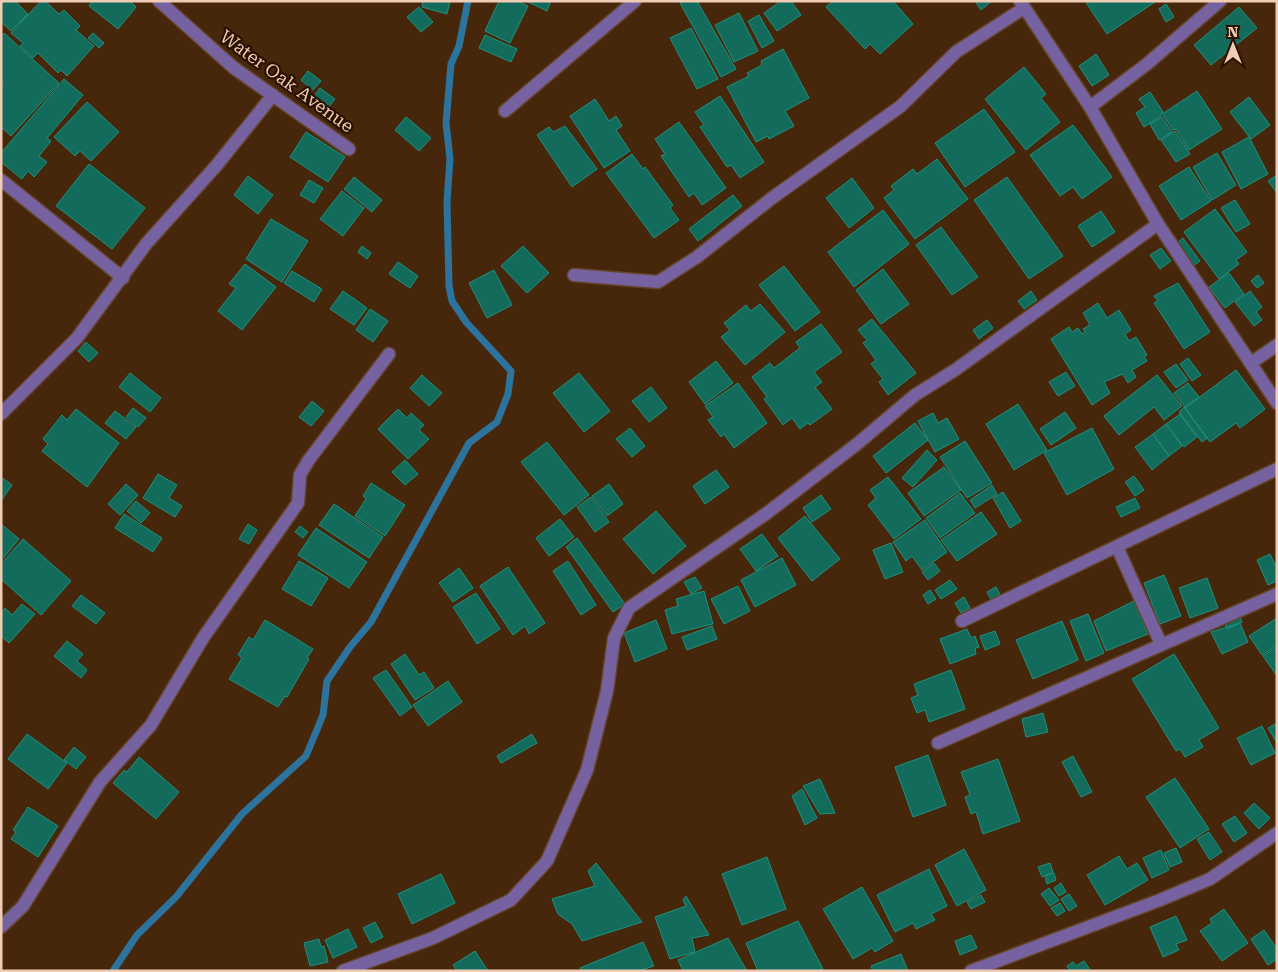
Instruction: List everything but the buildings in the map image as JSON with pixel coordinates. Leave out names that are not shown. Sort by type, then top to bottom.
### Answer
[{"type":"street","name":"Water Oak Avenue","points":[[159,1],[234,68],[349,149]]},
{"type":"street","points":[[505,111],[635,1]]},
{"type":"street","points":[[1090,107],[1147,64],[1220,1]]},
{"type":"street","points":[[574,275],[658,282],[697,257],[772,198],[901,106],[956,52],[1022,4],[1090,107],[1158,224],[1277,403]]},
{"type":"street","points":[[1,414],[77,338],[123,278],[146,244],[216,166],[272,95]]},
{"type":"street","points":[[1,180],[123,278]]},
{"type":"street","points":[[343,971],[433,938],[511,900],[547,861],[587,770],[607,691],[614,638],[629,608],[767,513],[857,444],[915,395],[956,370],[1158,224]]},
{"type":"street","points":[[1250,363],[1277,345]]},
{"type":"street","points":[[1,927],[23,906],[100,782],[151,725],[203,638],[298,503],[300,476],[308,461],[389,354]]},
{"type":"street","points":[[962,621],[1277,470]]},
{"type":"street","points":[[1116,546],[1161,644]]},
{"type":"street","points":[[938,743],[1277,594]]},
{"type":"street","points":[[971,971],[1160,900],[1210,879],[1277,833]]},
{"type":"waterway","points":[[113,971],[137,935],[176,897],[242,814],[306,756],[323,715],[327,681],[350,647],[371,622],[469,443],[497,422],[508,394],[511,371],[466,322],[452,301],[449,286],[447,201],[450,159],[446,123],[451,64],[459,46],[468,1]]}]
